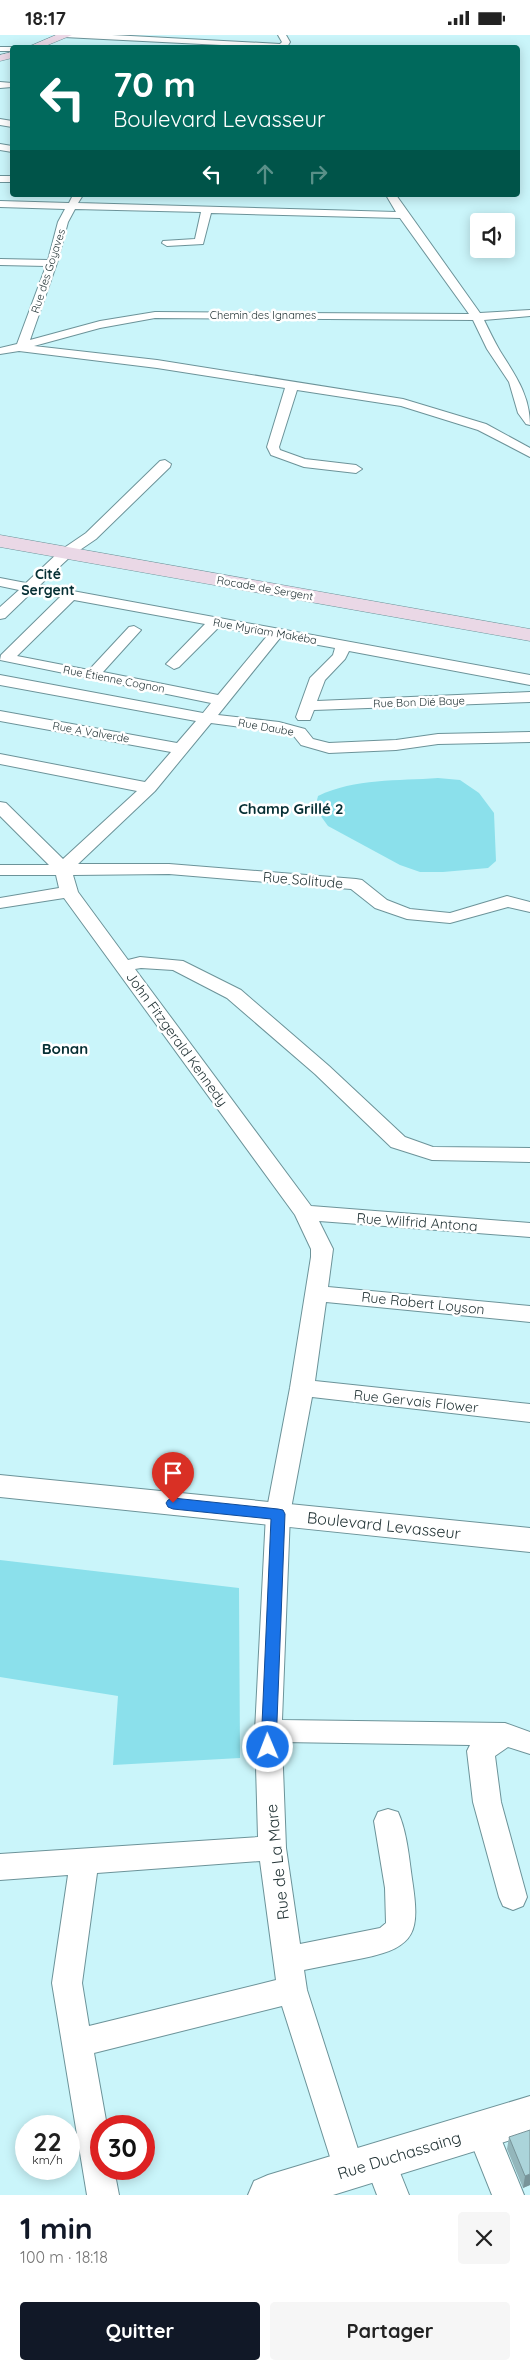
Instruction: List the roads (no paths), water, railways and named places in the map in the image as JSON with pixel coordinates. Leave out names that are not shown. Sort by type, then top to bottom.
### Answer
[{"type":"main road","points":[[39,45],[65,35]]},
{"type":"main road","name":"Rocade de Sergent","points":[[0,541],[530,635]]},
{"type":"street","points":[[65,35],[260,45]]},
{"type":"street","name":"Rue des Goyaves","points":[[21,348],[52,263],[63,222],[77,197]]},
{"type":"street","points":[[138,206],[141,197]]},
{"type":"street","points":[[392,197],[403,215],[477,317],[493,349],[515,382],[524,413],[530,421]]},
{"type":"street","points":[[0,204],[207,209],[241,206],[403,215]]},
{"type":"street","points":[[167,243],[198,243],[207,209]]},
{"type":"street","points":[[0,262],[52,263]]},
{"type":"street","name":"Chemin des Ignames","points":[[0,351],[21,348],[42,339],[134,317],[155,315],[477,317],[530,313]]},
{"type":"street","points":[[21,348],[157,365],[403,403],[482,427],[530,453]]},
{"type":"street","points":[[292,386],[273,447],[275,453],[284,458],[302,463],[356,469]]},
{"type":"street","points":[[0,615],[66,553],[91,536],[165,464]]},
{"type":"street","name":"Rue Myriam Makéba","points":[[0,582],[530,680]]},
{"type":"street","name":"Rue Étienne Cognon","points":[[3,657],[71,595]]},
{"type":"street","points":[[174,664],[216,622]]},
{"type":"street","points":[[92,675],[134,630]]},
{"type":"street","points":[[1,806],[63,869],[149,788],[277,633]]},
{"type":"street","points":[[299,732],[318,678],[340,656],[343,646]]},
{"type":"street","name":"Rue Étienne Cognon","points":[[3,657],[221,701]]},
{"type":"street","name":"Rue Daube","points":[[0,680],[207,718],[264,725],[299,732],[308,742],[329,748],[396,745],[438,739],[530,737]]},
{"type":"street","name":"Rue Bon Dié Baye","points":[[307,706],[530,697]]},
{"type":"street","name":"Rue A Valverde","points":[[0,716],[182,749]]},
{"type":"street","points":[[0,759],[149,788]]},
{"type":"street","name":"John Fitzgerald Kennedy","points":[[63,869],[69,891],[305,1213],[322,1249],[302,1389],[278,1514]]},
{"type":"street","name":"Rue Solitude","points":[[0,870],[169,869],[356,884],[382,904],[407,914],[450,918],[479,911],[507,901],[528,902]]},
{"type":"street","points":[[0,903],[69,891]]},
{"type":"street","points":[[123,967],[140,962],[177,965],[234,994],[322,1070],[398,1142],[432,1153],[501,1156],[530,1155]]},
{"type":"street","name":"Rue Wilfrid Antona","points":[[305,1213],[530,1230]]},
{"type":"street","name":"Rue Robert Loyson","points":[[316,1293],[530,1314]]},
{"type":"street","name":"Rue Gervais Flower","points":[[302,1389],[530,1413]]},
{"type":"street","name":"Boulevard Levasseur","points":[[0,1486],[530,1540]]},
{"type":"street","name":"Rue de La Mare","points":[[278,1514],[268,1731],[272,1848],[292,1990],[374,2176]]},
{"type":"street","points":[[268,1731],[518,1739]]},
{"type":"street","points":[[513,1897],[487,1802],[481,1751],[518,1739]]},
{"type":"street","points":[[288,1960],[386,1940],[395,1934],[400,1923],[401,1907],[388,1821]]},
{"type":"street","points":[[0,1867],[272,1848]]},
{"type":"street","points":[[84,1861],[67,1983],[103,2195]]},
{"type":"street","points":[[77,2043],[292,1990]]},
{"type":"street","name":"Rue Duchassaing","points":[[268,2195],[374,2176],[482,2130],[530,2115]]},
{"type":"street","points":[[482,2130],[508,2195]]},
{"type":"district","name":"Cité Sergent","points":[[48,582]]},
{"type":"district","name":"Champ Grillé 2","points":[[291,808]]},
{"type":"district","name":"Bonan","points":[[65,1048]]}]
